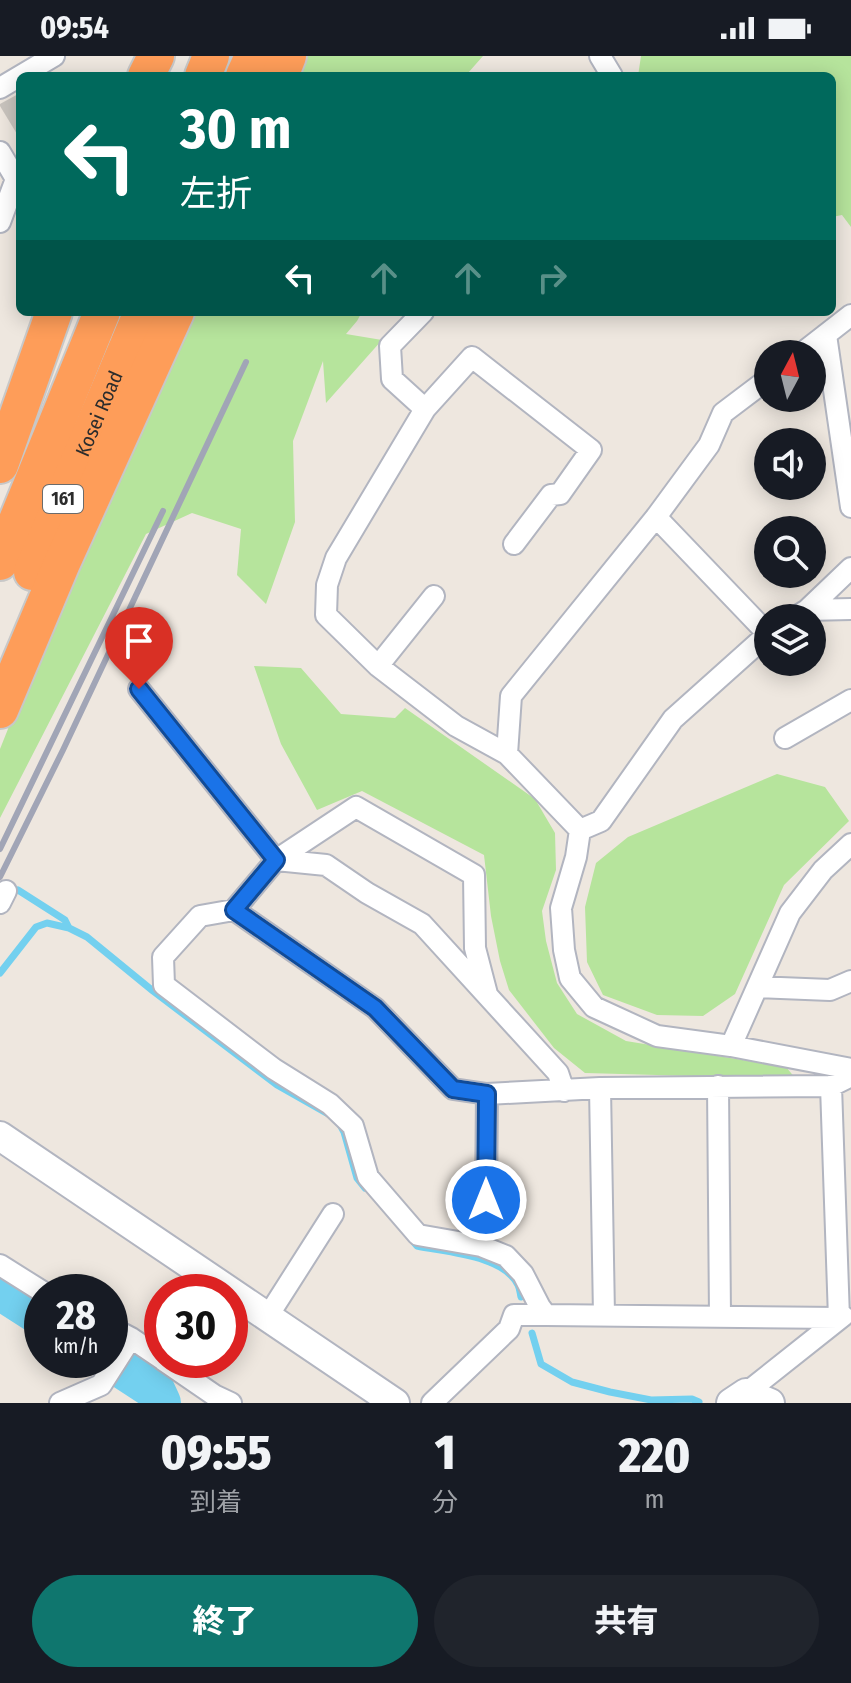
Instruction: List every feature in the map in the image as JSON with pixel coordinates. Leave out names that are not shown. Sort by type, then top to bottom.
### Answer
[{"type":"highway","points":[[0,465],[53,316]]},
{"type":"highway","name":"Kosei Road","points":[[0,648],[140,316]]},
{"type":"highway","points":[[0,710],[62,563],[174,316]]},
{"type":"highway","name":"Kosei Road","points":[[0,562],[97,323]]},
{"type":"street","points":[[27,72],[54,56]]},
{"type":"street","points":[[0,152],[16,179],[0,222]]},
{"type":"street","points":[[819,340],[851,315]]},
{"type":"street","points":[[419,316],[390,346],[392,379],[425,409]]},
{"type":"street","points":[[826,335],[851,507]]},
{"type":"street","points":[[514,544],[551,495],[560,494],[591,450],[472,357],[425,409],[336,558],[327,585],[326,615],[378,666],[456,726],[507,754],[580,830]]},
{"type":"street","points":[[507,754],[511,696],[656,517],[709,445],[723,413],[754,390]]},
{"type":"street","points":[[580,830],[601,821],[673,719],[768,634],[656,517]]},
{"type":"street","points":[[812,604],[851,568]]},
{"type":"street","points":[[378,666],[434,596]]},
{"type":"street","points":[[826,612],[851,609]]},
{"type":"street","points":[[139,689],[276,860],[326,865],[422,924],[558,1073],[564,1091]]},
{"type":"street","points":[[785,738],[851,700]]},
{"type":"street","points":[[488,997],[475,948],[474,875],[356,807],[276,860],[234,910],[200,916],[163,957],[164,985],[274,1069],[330,1104],[353,1126],[368,1177],[418,1235],[481,1246],[506,1256],[523,1274],[546,1315]]},
{"type":"street","points":[[580,830],[576,857],[561,908],[564,950],[570,978],[594,1007],[657,1036],[731,1046],[851,1069]]},
{"type":"street","points":[[731,1046],[790,913],[823,870],[851,844]]},
{"type":"street","points":[[234,910],[375,1008],[453,1089],[487,1094],[600,1088],[831,1086],[851,1076]]},
{"type":"street","points":[[758,987],[830,990],[851,981]]},
{"type":"street","points":[[718,1086],[720,1316]]},
{"type":"street","points":[[831,1086],[845,1314]]},
{"type":"street","points":[[600,1088],[604,1315]]},
{"type":"street","points":[[481,1246],[486,1200],[487,1094]]},
{"type":"street","points":[[0,1136],[395,1403]]},
{"type":"street","points":[[268,1316],[333,1214]]},
{"type":"street","points":[[0,1265],[24,1280]]},
{"type":"street","points":[[432,1403],[509,1329],[514,1315],[845,1314]]},
{"type":"street","points":[[749,1400],[845,1314]]},
{"type":"street","points":[[60,1403],[101,1385],[130,1339],[144,1348]]},
{"type":"street","points":[[189,1378],[231,1403]]},
{"type":"green space","points":[[303,56],[483,56],[469,72],[296,72]]},
{"type":"green space","points":[[641,56],[851,56],[851,227],[842,215],[836,216],[836,72],[639,72]]},
{"type":"green space","points":[[186,316],[360,316],[346,334],[382,340],[326,403],[323,361],[293,441],[295,522],[266,604],[237,575],[241,529],[192,513],[146,534],[0,818],[0,749],[73,566]]},
{"type":"green space","points":[[254,666],[301,668],[341,714],[395,718],[405,708],[535,799],[555,833],[556,870],[542,911],[546,941],[557,983],[577,1014],[626,1041],[786,1067],[796,1079],[585,1073],[554,1048],[509,990],[491,916],[484,855],[362,791],[317,810],[281,744]]},
{"type":"green space","points":[[777,774],[825,787],[849,821],[784,885],[735,994],[703,1016],[657,1015],[603,995],[587,962],[585,907],[596,863],[628,837]]},
{"type":"building","points":[[16,95],[16,132],[0,106]]},
{"type":"waterway","points":[[18,890],[65,920],[69,928]]},
{"type":"waterway","points":[[0,973],[36,927],[47,923],[69,928],[87,937],[277,1085],[337,1119],[344,1132],[357,1178],[365,1188]]},
{"type":"waterway","points":[[411,1239],[417,1246],[473,1256],[500,1267],[511,1275],[521,1297]]},
{"type":"waterway","points":[[0,1290],[24,1305]]},
{"type":"waterway","points":[[532,1333],[541,1364],[572,1382],[651,1400],[692,1399],[699,1402]]},
{"type":"waterway","points":[[128,1372],[155,1390],[161,1403]]},
{"type":"railway","points":[[0,877],[246,362]]},
{"type":"railway","points":[[0,849],[163,511]]},
{"type":"route","points":[[139,689],[276,860],[234,910],[375,1008],[453,1089],[487,1094],[486,1200]]}]
